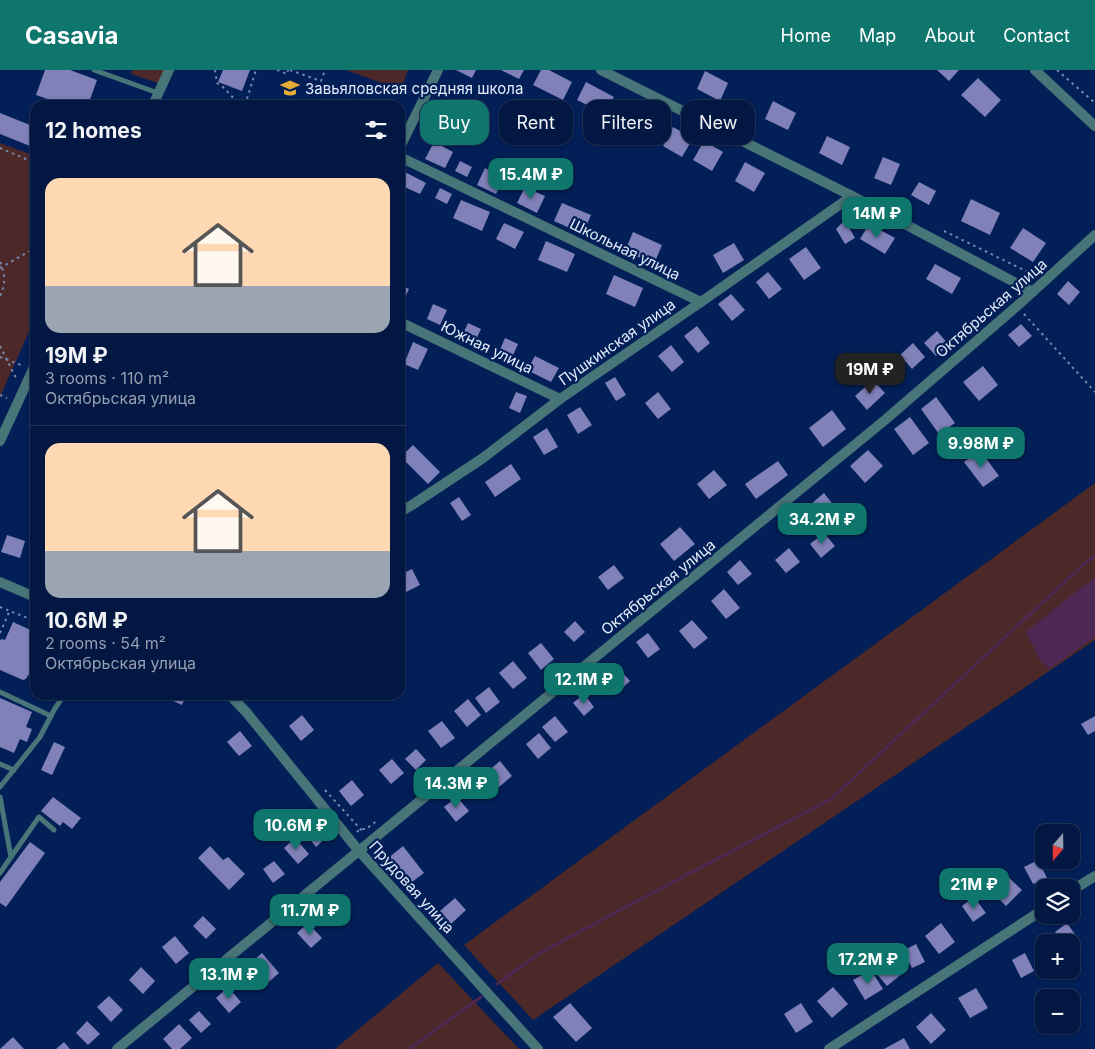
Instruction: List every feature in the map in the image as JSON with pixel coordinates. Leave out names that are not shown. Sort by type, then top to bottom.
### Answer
[{"type":"street","points":[[155,100],[169,70]]},
{"type":"street","points":[[405,137],[438,70]]},
{"type":"street","points":[[601,70],[852,196],[1033,292]]},
{"type":"street","points":[[1035,70],[1095,126]]},
{"type":"street","name":"Школьная улица","points":[[405,160],[701,302]]},
{"type":"street","name":"Пушкинская улица","points":[[405,509],[483,458],[560,399],[852,196]]},
{"type":"street","name":"Октябрьская улица","points":[[117,1049],[885,420],[1033,292],[1095,235]]},
{"type":"street","name":"Южная улица","points":[[405,324],[560,399]]},
{"type":"street","points":[[0,441],[30,376]]},
{"type":"street","points":[[0,582],[30,595]]},
{"type":"street","name":"Прудовая улица","points":[[234,700],[359,851],[538,1049]]},
{"type":"street","points":[[1080,885],[1095,876]]},
{"type":"street","points":[[829,1049],[1035,915]]},
{"type":"lane","points":[[95,70],[158,93]]},
{"type":"lane","points":[[0,692],[50,716]]},
{"type":"lane","points":[[0,787],[40,737],[50,716],[61,700]]},
{"type":"lane","points":[[0,764],[14,770]]},
{"type":"lane","points":[[0,796],[11,857]]},
{"type":"lane","points":[[0,873],[39,818],[54,830]]},
{"type":"path","points":[[215,70],[217,82],[235,100]]},
{"type":"path","points":[[247,100],[256,70]]},
{"type":"path","points":[[277,70],[287,74],[289,70],[321,81],[326,70]]},
{"type":"path","points":[[1057,70],[1095,103]]},
{"type":"path","points":[[0,148],[30,161]]},
{"type":"path","points":[[1,268],[30,251]]},
{"type":"path","points":[[0,262],[1,268],[4,270],[5,282],[0,296]]},
{"type":"path","points":[[1017,306],[1095,392]]},
{"type":"path","points":[[0,346],[16,378]]},
{"type":"path","points":[[0,357],[21,365]]},
{"type":"path","points":[[0,395],[7,398]]},
{"type":"path","points":[[0,607],[30,619]]},
{"type":"path","points":[[0,633],[10,610]]},
{"type":"shaded area","points":[[132,70],[164,70],[158,83],[131,74]]},
{"type":"shaded area","points":[[346,70],[408,70],[401,90]]},
{"type":"shaded area","points":[[0,143],[30,154],[30,329],[0,397]]},
{"type":"shaded area","points":[[1095,483],[1095,640],[533,1020],[464,945]]},
{"type":"shaded area","points":[[1095,578],[1095,637],[1049,669],[1040,660],[1026,632]]},
{"type":"shaded area","points":[[438,963],[519,1049],[335,1049]]},
{"type":"building","points":[[45,70],[70,70],[97,80],[90,100],[50,100],[36,95]]},
{"type":"building","points":[[223,70],[250,70],[242,91],[218,82]]},
{"type":"building","points":[[456,70],[476,70],[472,78]]},
{"type":"building","points":[[501,70],[524,70],[519,79]]},
{"type":"building","points":[[541,70],[549,70],[572,82],[563,100],[533,85]]},
{"type":"building","points":[[937,70],[959,70],[949,81]]},
{"type":"building","points":[[705,71],[728,83],[720,100],[697,89]]},
{"type":"building","points":[[978,78],[1001,100],[985,117],[961,95]]},
{"type":"building","points":[[586,82],[614,97],[612,100],[583,100],[583,103],[577,100]]},
{"type":"building","points":[[773,101],[796,113],[788,130],[765,119]]},
{"type":"building","points":[[0,113],[30,125],[30,146],[0,134]]},
{"type":"building","points":[[673,127],[681,131],[681,145],[689,145],[682,157],[663,146],[671,145],[671,131]]},
{"type":"building","points":[[827,136],[850,147],[842,165],[819,153]]},
{"type":"building","points":[[432,145],[440,145],[453,152],[445,168],[425,159]]},
{"type":"building","points":[[702,145],[711,145],[723,152],[712,171],[693,160]]},
{"type":"building","points":[[883,157],[900,164],[891,185],[874,178]]},
{"type":"building","points":[[460,161],[472,167],[467,177],[455,171]]},
{"type":"building","points":[[745,162],[765,173],[754,192],[735,181]]},
{"type":"building","points":[[485,168],[504,178],[496,194],[477,185]]},
{"type":"building","points":[[405,172],[426,183],[420,194],[405,187]]},
{"type":"building","points":[[919,182],[936,191],[929,205],[911,195]]},
{"type":"building","points":[[525,187],[545,196],[537,213],[517,203]]},
{"type":"building","points":[[440,188],[452,194],[447,204],[435,198]]},
{"type":"building","points":[[971,199],[1000,213],[990,235],[961,221]]},
{"type":"building","points":[[461,200],[490,212],[482,231],[453,218]]},
{"type":"building","points":[[562,203],[591,215],[583,234],[554,221]]},
{"type":"building","points":[[845,220],[855,238],[845,244],[836,229]]},
{"type":"building","points":[[504,223],[524,232],[515,249],[496,239]]},
{"type":"building","points":[[869,224],[895,238],[885,254],[860,239]]},
{"type":"building","points":[[1023,228],[1046,243],[1033,262],[1010,248]]},
{"type":"building","points":[[633,232],[662,245],[654,264],[625,251]]},
{"type":"building","points":[[546,241],[575,254],[567,272],[538,260]]},
{"type":"building","points":[[734,243],[744,260],[723,273],[713,255]]},
{"type":"building","points":[[806,247],[821,268],[804,280],[789,259]]},
{"type":"building","points":[[935,264],[961,278],[952,294],[926,279]]},
{"type":"building","points":[[768,272],[782,289],[769,299],[756,282]]},
{"type":"building","points":[[614,275],[643,288],[635,307],[606,294]]},
{"type":"building","points":[[1068,281],[1080,292],[1069,305],[1057,294]]},
{"type":"building","points":[[405,287],[409,289],[405,297]]},
{"type":"building","points":[[731,294],[745,310],[732,321],[718,304]]},
{"type":"building","points":[[433,304],[447,310],[440,325],[427,319]]},
{"type":"building","points":[[468,323],[481,329],[474,344],[461,338]]},
{"type":"building","points":[[1021,324],[1032,336],[1019,347],[1008,335]]},
{"type":"building","points":[[697,326],[710,343],[698,353],[684,336]]},
{"type":"building","points":[[937,331],[949,345],[936,356],[924,343]]},
{"type":"building","points":[[505,338],[518,344],[511,360],[498,354]]},
{"type":"building","points":[[413,342],[428,349],[418,370],[405,364]]},
{"type":"building","points":[[913,343],[925,357],[912,369],[900,355]]},
{"type":"building","points":[[671,345],[684,362],[672,372],[658,356]]},
{"type":"building","points":[[535,356],[559,368],[551,382],[527,370]]},
{"type":"building","points":[[983,366],[998,385],[979,401],[963,382]]},
{"type":"building","points":[[615,377],[626,395],[616,401],[605,383]]},
{"type":"building","points":[[873,380],[885,393],[867,410],[855,396]]},
{"type":"building","points":[[516,392],[527,396],[520,413],[509,408]]},
{"type":"building","points":[[658,392],[671,409],[658,419],[645,403]]},
{"type":"building","points":[[936,397],[955,423],[939,434],[921,409]]},
{"type":"building","points":[[580,407],[592,425],[578,434],[567,415]]},
{"type":"building","points":[[832,410],[846,429],[823,447],[809,428]]},
{"type":"building","points":[[910,417],[929,443],[913,455],[894,429]]},
{"type":"building","points":[[547,428],[558,447],[544,455],[533,437]]},
{"type":"building","points":[[413,445],[440,472],[428,484],[405,461],[405,453]]},
{"type":"building","points":[[868,450],[883,466],[865,483],[850,466]]},
{"type":"building","points":[[980,450],[999,476],[983,487],[964,462]]},
{"type":"building","points":[[778,461],[788,475],[756,499],[745,484]]},
{"type":"building","points":[[511,464],[521,479],[495,497],[485,482]]},
{"type":"building","points":[[714,470],[727,485],[709,499],[697,484]]},
{"type":"building","points":[[824,493],[835,507],[822,518],[810,505]]},
{"type":"building","points":[[459,497],[471,515],[462,521],[450,503]]},
{"type":"building","points":[[680,527],[695,544],[674,561],[660,544]]},
{"type":"building","points":[[824,533],[835,546],[821,558],[810,544]]},
{"type":"building","points":[[7,535],[25,541],[20,558],[1,552]]},
{"type":"building","points":[[789,548],[800,562],[786,573],[775,560]]},
{"type":"building","points":[[740,560],[752,574],[738,585],[727,572]]},
{"type":"building","points":[[614,565],[624,578],[608,590],[598,577]]},
{"type":"building","points":[[412,569],[420,585],[405,592],[405,572]]},
{"type":"building","points":[[724,589],[740,608],[726,619],[711,601]]},
{"type":"building","points":[[692,620],[708,638],[694,649],[679,631]]},
{"type":"building","points":[[575,621],[585,632],[574,642],[564,632]]},
{"type":"building","points":[[13,622],[30,630],[30,676],[28,675],[26,679],[23,680],[0,670],[0,640],[5,640]]},
{"type":"building","points":[[648,633],[660,649],[648,658],[636,642]]},
{"type":"building","points":[[541,643],[554,659],[541,670],[528,653]]},
{"type":"building","points":[[513,661],[527,678],[513,689],[499,673]]},
{"type":"building","points":[[615,664],[630,681],[618,692],[603,674]]},
{"type":"building","points":[[489,687],[500,702],[486,713],[475,698]]},
{"type":"building","points":[[584,694],[594,707],[584,716],[573,703]]},
{"type":"building","points":[[0,698],[32,712],[26,727],[32,729],[27,742],[20,739],[14,753],[0,747]]},
{"type":"building","points":[[468,699],[481,715],[467,727],[454,711]]},
{"type":"building","points":[[171,700],[184,700],[182,705]]},
{"type":"building","points":[[302,715],[314,730],[301,741],[289,726]]},
{"type":"building","points":[[555,716],[568,732],[555,742],[542,727]]},
{"type":"building","points":[[1095,716],[1095,731],[1088,735],[1081,724]]},
{"type":"building","points":[[442,721],[455,738],[441,748],[428,731]]},
{"type":"building","points":[[240,731],[252,746],[239,756],[227,742]]},
{"type":"building","points":[[539,733],[551,748],[538,759],[526,744]]},
{"type":"building","points":[[54,742],[65,747],[52,775],[41,770]]},
{"type":"building","points":[[416,749],[426,760],[416,770],[405,759]]},
{"type":"building","points":[[392,759],[404,773],[391,784],[379,770]]},
{"type":"building","points":[[500,761],[512,776],[499,787],[487,772]]},
{"type":"building","points":[[352,780],[364,795],[351,806],[339,791]]},
{"type":"building","points":[[53,797],[81,818],[72,829],[63,822],[60,826],[41,811]]},
{"type":"building","points":[[457,797],[469,811],[456,822],[444,807]]},
{"type":"building","points":[[317,821],[329,835],[316,847],[304,832]]},
{"type":"building","points":[[295,838],[309,854],[298,864],[284,848]]},
{"type":"building","points":[[30,842],[45,853],[6,907],[0,903],[0,882]]},
{"type":"building","points":[[210,846],[223,860],[228,857],[245,874],[229,890],[198,858]]},
{"type":"building","points":[[403,846],[424,873],[408,885],[387,859]]},
{"type":"building","points":[[274,861],[285,874],[273,883],[263,869]]},
{"type":"building","points":[[1035,862],[1035,869],[1042,869],[1047,878],[1035,879],[1035,883],[1033,884],[1024,867]]},
{"type":"building","points":[[1003,872],[1022,890],[1006,906],[988,888]]},
{"type":"building","points":[[974,897],[986,913],[973,922],[962,906]]},
{"type":"building","points":[[455,898],[466,910],[451,924],[440,911]]},
{"type":"building","points":[[203,916],[216,929],[206,939],[193,926]]},
{"type":"building","points":[[308,923],[322,938],[311,948],[297,933]]},
{"type":"building","points":[[941,923],[955,942],[939,954],[925,936]]},
{"type":"building","points":[[1068,924],[1075,934],[1056,934],[1055,932]]},
{"type":"building","points":[[175,936],[189,953],[176,964],[162,947]]},
{"type":"building","points":[[916,944],[925,962],[912,968],[903,951]]},
{"type":"building","points":[[262,953],[279,973],[263,987],[246,967]]},
{"type":"building","points":[[1025,953],[1034,971],[1021,978],[1012,960]]},
{"type":"building","points":[[889,955],[903,973],[887,986],[872,968]]},
{"type":"building","points":[[141,967],[155,981],[143,994],[129,980]]},
{"type":"building","points":[[871,970],[883,989],[865,1000],[853,980]]},
{"type":"building","points":[[228,987],[241,1002],[229,1013],[216,998]]},
{"type":"building","points":[[833,987],[848,1004],[832,1018],[817,1001]]},
{"type":"building","points":[[976,988],[988,1008],[970,1018],[958,998]]},
{"type":"building","points":[[109,996],[123,1010],[111,1022],[97,1007]]},
{"type":"building","points":[[570,1003],[592,1028],[576,1042],[553,1017]]},
{"type":"building","points":[[801,1003],[813,1022],[796,1033],[784,1014]]},
{"type":"building","points":[[199,1011],[211,1024],[201,1033],[189,1020]]},
{"type":"building","points":[[931,1013],[946,1030],[931,1044],[916,1027]]},
{"type":"building","points":[[87,1021],[100,1034],[88,1045],[76,1033]]},
{"type":"building","points":[[179,1024],[192,1038],[180,1049],[172,1049],[163,1039]]},
{"type":"building","points":[[13,1037],[24,1049],[0,1049]]},
{"type":"building","points":[[904,1038],[910,1049],[884,1049]]},
{"type":"building","points":[[64,1042],[70,1049],[56,1049]]},
{"type":"waterway","points":[[497,984],[540,953],[831,799],[1084,564],[1095,556]]},
{"type":"waterway","points":[[409,1049],[481,997]]},
{"type":"place","name":"Завьяловская средняя школа","points":[[290,88]]}]
